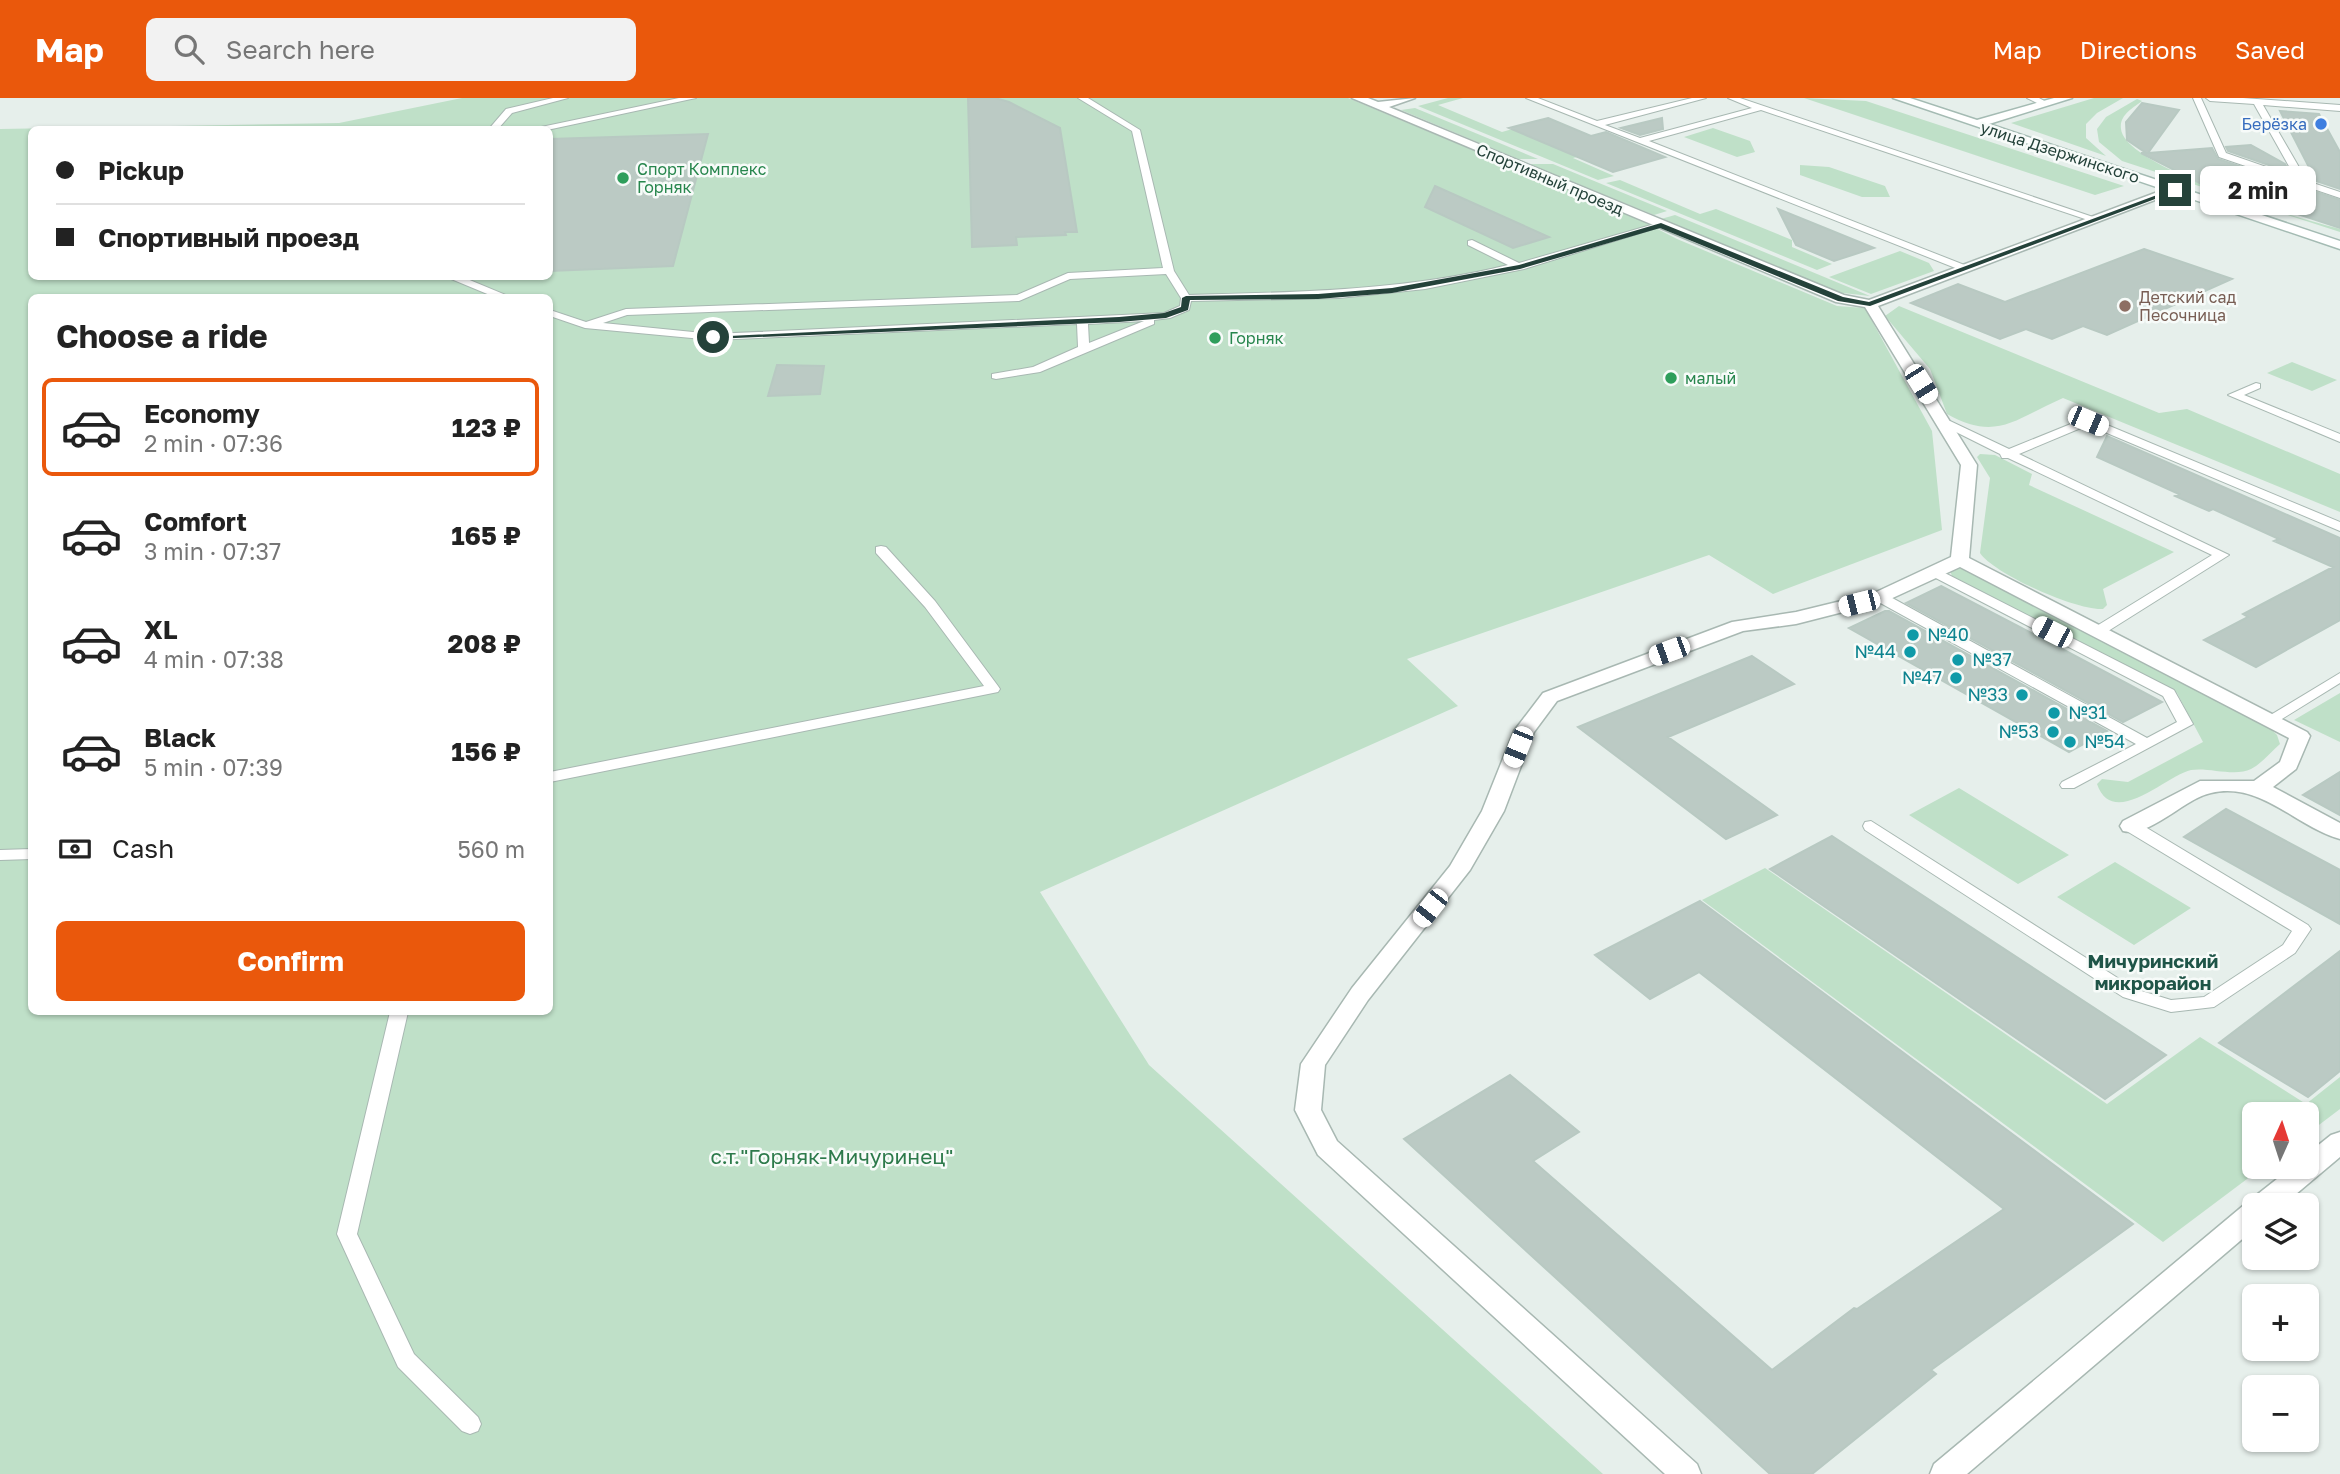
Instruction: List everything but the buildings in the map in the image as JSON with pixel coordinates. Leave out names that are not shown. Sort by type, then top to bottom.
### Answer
[{"type":"street","name":"Спортивный проезд","points":[[1358,98],[1841,299],[1870,304]]},
{"type":"street","points":[[1378,107],[1409,98]]},
{"type":"street","name":"улица Дзержинского","points":[[1899,98],[2340,245]]},
{"type":"street","points":[[1977,124],[2066,98]]},
{"type":"street","points":[[1960,560],[1969,465],[1870,304],[2175,190]]},
{"type":"street","points":[[1686,1474],[1327,1148],[1308,1110],[1313,1064],[1360,995],[1460,870],[1493,811],[1524,731],[1550,697],[1739,625],[1796,618],[1880,597],[1960,560]]},
{"type":"street","points":[[1960,560],[2272,719],[2300,736],[2289,765],[2259,788]]},
{"type":"street","points":[[2131,826],[2207,786],[2259,788],[2340,832]]},
{"type":"street","points":[[2279,1193],[2340,1142]]},
{"type":"street","points":[[1945,1474],[2242,1223]]},
{"type":"lane","points":[[496,126],[509,111],[565,98]]},
{"type":"lane","points":[[551,126],[692,98]]},
{"type":"lane","points":[[996,376],[1036,370],[1185,308],[1186,298],[1169,271],[1136,130],[1083,98]]},
{"type":"lane","points":[[1530,98],[1963,268]]},
{"type":"lane","points":[[1597,124],[1702,98]]},
{"type":"lane","points":[[1732,98],[2095,219]]},
{"type":"lane","points":[[2031,98],[2046,104]]},
{"type":"lane","points":[[2197,98],[2222,155],[2340,195]]},
{"type":"lane","points":[[2210,98],[2340,108]]},
{"type":"lane","points":[[2257,102],[2304,184]]},
{"type":"lane","points":[[1640,141],[1760,108]]},
{"type":"lane","points":[[1186,298],[1318,296],[1392,290],[1520,267],[1661,225]]},
{"type":"lane","points":[[1472,243],[1520,267]]},
{"type":"lane","points":[[585,325],[626,312],[1019,298],[1068,276],[1169,271]]},
{"type":"lane","points":[[460,280],[497,294]]},
{"type":"lane","points":[[553,314],[585,325],[713,337],[1166,316]]},
{"type":"lane","points":[[1082,320],[1084,349]]},
{"type":"lane","points":[[2256,386],[2234,395],[2340,438]]},
{"type":"lane","points":[[2006,454],[2088,421],[2340,527]]},
{"type":"lane","points":[[1946,425],[2222,555],[2100,630]]},
{"type":"lane","points":[[553,776],[993,689],[930,604],[881,550]]},
{"type":"lane","points":[[1935,572],[2169,693],[2185,724],[2068,785]]},
{"type":"lane","points":[[1880,597],[2147,744]]},
{"type":"lane","points":[[2272,719],[2340,677]]},
{"type":"lane","points":[[1871,826],[2129,993],[2171,1006],[2208,1003],[2289,949],[2302,929],[2131,826]]},
{"type":"lane","points":[[0,855],[28,854]]},
{"type":"lane","points":[[398,1015],[347,1234],[405,1360],[470,1424]]},
{"type":"green space","name":"с.т.\"Горняк-Мичуринец\"","points":[[462,98],[1348,98],[1636,218],[1677,239],[1837,306],[1865,308],[1932,431],[1942,530],[1773,594],[1709,555],[1407,659],[1458,706],[1040,892],[1149,1065],[1603,1474],[0,1474],[0,129],[28,129],[28,280],[553,280],[553,126],[170,126],[339,123]]},
{"type":"green space","points":[[1448,98],[1463,98],[1438,105],[1502,132],[1516,128],[1581,156],[1573,158],[1614,176],[1598,180],[1418,106]]},
{"type":"green space","points":[[1804,98],[1866,101],[2124,186],[2095,195]]},
{"type":"green space","points":[[2094,98],[2123,98],[2097,113],[2086,124],[2086,138],[2106,156],[2011,123]]},
{"type":"green space","points":[[2137,99],[2142,101],[2124,116],[2121,129],[2130,144],[2152,160],[2218,190],[2340,229],[2340,232],[2122,161],[2099,142],[2097,129],[2106,117]]},
{"type":"green space","points":[[1415,108],[1538,159],[1518,159],[1401,110]]},
{"type":"green space","points":[[1713,128],[1750,141],[1755,152],[1737,157],[1684,137]]},
{"type":"green space","points":[[1529,164],[1553,164],[1667,211],[1654,215]]},
{"type":"green space","points":[[1800,165],[1829,167],[1885,186],[1890,197],[1862,197],[1800,175]]},
{"type":"green space","points":[[1620,180],[1700,214],[1716,209],[1792,240],[1792,247],[1832,264],[1817,270],[1606,183]]},
{"type":"green space","points":[[1675,215],[1870,296],[1834,292],[1661,219]]},
{"type":"green space","points":[[1900,251],[1929,263],[1934,271],[1871,294],[1829,277]]},
{"type":"green space","points":[[1899,306],[2159,413],[2187,409],[2340,474],[2340,512],[2063,398],[2006,424],[1993,427],[1964,422],[1947,414],[1930,369],[1885,316]]},
{"type":"green space","points":[[2292,362],[2337,380],[2312,391],[2267,373]]},
{"type":"green space","points":[[1980,454],[1995,455],[2032,474],[2029,485],[2174,552],[2103,589],[2107,605],[2103,609],[2075,604],[2037,590],[2001,571],[1980,553],[1990,478],[1977,457]]},
{"type":"green space","points":[[1956,568],[1964,569],[2269,727],[2277,735],[2280,744],[2258,764],[2245,771],[2191,770],[2127,801],[2115,802],[2105,797],[2097,784],[2102,779],[2128,782],[2203,742],[2177,693],[1952,576],[1950,571]]},
{"type":"green space","points":[[2340,693],[2340,742],[2294,720]]},
{"type":"green space","points":[[1959,788],[2069,855],[2018,884],[1909,815]]},
{"type":"green space","points":[[2115,862],[2191,908],[2134,945],[2057,897]]},
{"type":"green space","points":[[1765,868],[2107,1104],[2200,1037],[2303,1102],[2242,1102],[2242,1180],[2246,1180],[2163,1242],[1702,900]]},
{"type":"green space","points":[[2340,1077],[2340,1109],[2319,1125],[2319,1102],[2309,1102]]},
{"type":"place","name":"Берёзка","points":[[2321,124]]},
{"type":"place","name":"Спорт Комплекс Горняк","points":[[623,178]]},
{"type":"place","name":"Детский сад Песочница","points":[[2125,306]]},
{"type":"place","name":"Горняк","points":[[1215,338]]},
{"type":"place","name":"малый","points":[[1671,378]]},
{"type":"place","name":"№40","points":[[1913,635]]},
{"type":"place","name":"№44","points":[[1910,652]]},
{"type":"place","name":"№37","points":[[1958,660]]},
{"type":"place","name":"№47","points":[[1956,678]]},
{"type":"place","name":"№33","points":[[2022,695]]},
{"type":"place","name":"№31","points":[[2054,713]]},
{"type":"place","name":"№53","points":[[2053,732]]},
{"type":"place","name":"№54","points":[[2070,742]]},
{"type":"district","name":"Мичуринский микрорайон","points":[[2153,972]]},
{"type":"route","points":[[713,337],[1166,316],[1185,308],[1186,298],[1318,296],[1392,290],[1520,267],[1661,225],[1841,299],[1870,304],[1880,298],[2175,190]]}]
